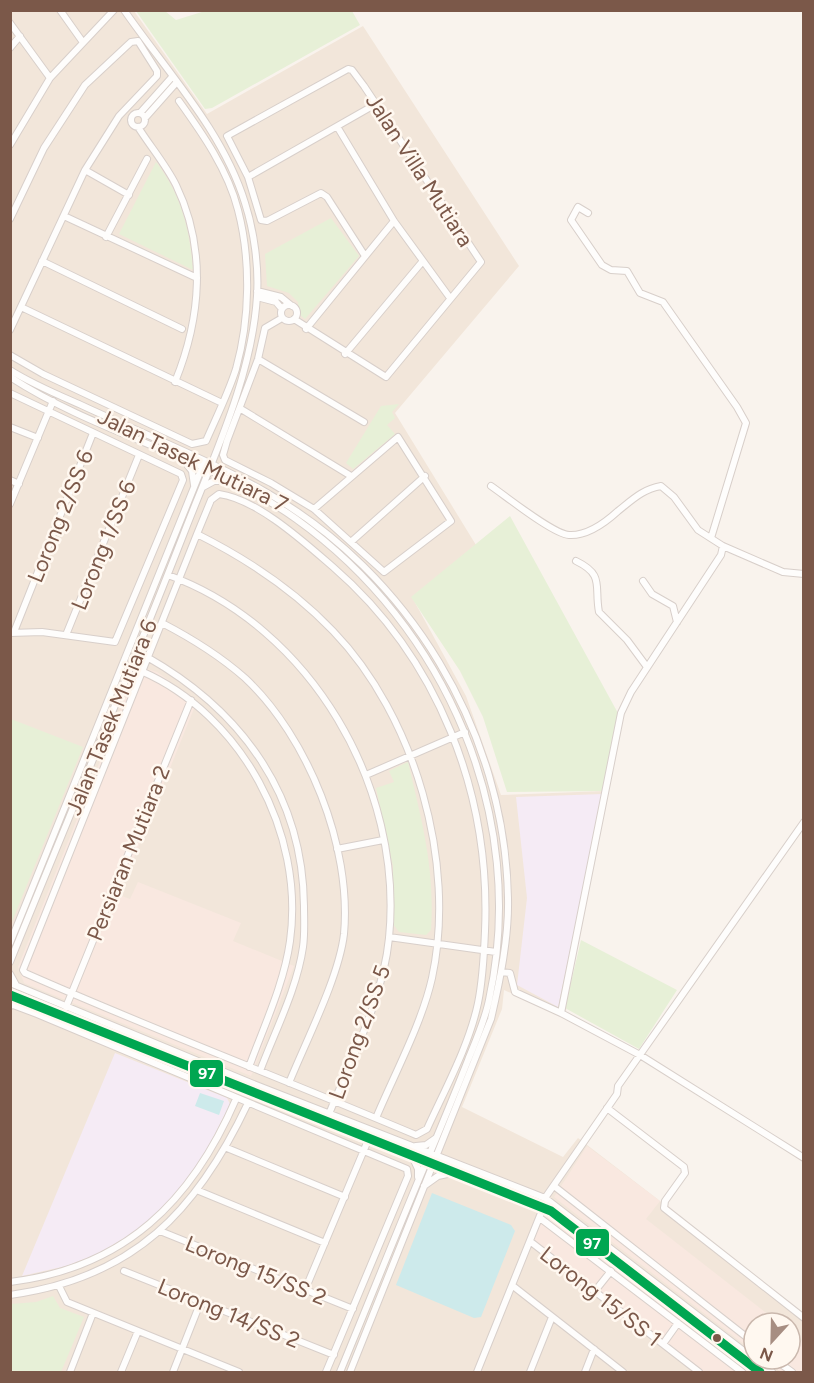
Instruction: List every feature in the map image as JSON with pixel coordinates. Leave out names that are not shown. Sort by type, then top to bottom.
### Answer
[{"type":"street","points":[[60,10],[82,41]]},
{"type":"street","points":[[124,10],[205,121],[230,163],[248,215],[257,294],[247,358],[208,463]]},
{"type":"street","points":[[10,145],[51,78],[82,41],[113,12]]},
{"type":"street","points":[[10,23],[51,78]]},
{"type":"street","points":[[10,48],[20,36]]},
{"type":"street","points":[[10,219],[44,148],[85,85],[134,40],[149,57],[157,76],[124,111],[85,170],[10,330]]},
{"type":"street","name":"Jalan Villa Mutiara","points":[[248,177],[228,138],[229,133],[348,69],[352,70],[481,262],[386,377],[345,354],[294,319]]},
{"type":"street","points":[[124,111],[132,116],[142,115],[174,80]]},
{"type":"street","points":[[10,355],[120,411],[192,444],[206,441],[236,369],[246,311],[244,246],[238,208],[216,156],[179,101]]},
{"type":"street","points":[[365,256],[327,197],[321,193],[264,222],[260,218],[248,177],[338,128],[376,104]]},
{"type":"street","points":[[138,127],[144,124],[142,115]]},
{"type":"street","points":[[132,116],[132,124],[138,127],[174,183],[186,207],[195,246],[197,278],[192,332],[175,382]]},
{"type":"street","points":[[338,128],[394,221],[450,298]]},
{"type":"street","points":[[106,237],[147,159]]},
{"type":"street","points":[[85,170],[129,195]]},
{"type":"street","points":[[588,213],[578,207],[571,220],[602,265],[611,270],[627,271],[640,293],[663,302],[746,423],[711,538]]},
{"type":"street","points":[[64,216],[197,278]]},
{"type":"street","points":[[306,329],[394,221]]},
{"type":"street","points":[[42,261],[182,328]]},
{"type":"street","points":[[345,354],[422,262]]},
{"type":"street","points":[[257,294],[281,297],[292,306],[296,312],[294,319],[286,321],[282,318]]},
{"type":"street","points":[[257,294],[276,302],[282,309],[282,318]]},
{"type":"street","points":[[282,309],[292,306]]},
{"type":"street","points":[[21,307],[222,403]]},
{"type":"street","points":[[282,318],[265,328],[258,359],[227,441],[224,458],[314,509],[352,541],[381,570],[388,572],[449,524],[451,518],[398,437],[314,509]]},
{"type":"street","points":[[258,359],[364,423]]},
{"type":"street","name":"Jalan Tasek Mutiara 7","points":[[10,370],[208,463],[300,513],[349,552],[398,603],[425,638],[451,681],[471,726],[492,784],[501,833],[508,896],[501,972],[491,1019],[421,1185]]},
{"type":"street","points":[[10,377],[53,401],[205,470]]},
{"type":"street","name":"Jalan Tasek Mutiara 6","points":[[10,393],[182,477],[117,640],[112,643],[66,635]]},
{"type":"street","points":[[10,504],[53,401]]},
{"type":"street","points":[[241,409],[351,476]]},
{"type":"street","points":[[10,427],[38,438]]},
{"type":"street","name":"Lorong 2/SS 6","points":[[12,632],[93,434]]},
{"type":"street","points":[[195,457],[213,454]]},
{"type":"street","points":[[213,454],[222,470]]},
{"type":"street","name":"Lorong 1/SS 6","points":[[66,635],[139,455]]},
{"type":"street","points":[[184,460],[192,471],[197,488],[214,481],[230,483]]},
{"type":"street","name":"Jalan Tasek Mutiara 6","points":[[10,942],[170,547],[208,463]]},
{"type":"street","name":"Jalan Tasek Mutiara 7","points":[[205,470],[293,517],[353,566],[373,586],[400,618],[439,676],[465,732],[489,806],[494,835],[499,896],[496,952],[485,1017],[440,1138]]},
{"type":"street","points":[[352,541],[425,476]]},
{"type":"street","points":[[10,480],[19,484]]},
{"type":"street","points":[[491,486],[556,530],[568,535],[583,533],[607,521],[638,495],[661,486],[674,497],[698,530],[723,546],[783,572],[804,574]]},
{"type":"street","name":"Jalan Tasek Mutiara 6","points":[[10,962],[168,575],[197,488]]},
{"type":"street","name":"Jalan Tasek Mutiara 7","points":[[225,495],[278,523],[311,549],[344,577],[399,638],[432,689],[454,737],[475,808],[481,842],[486,903],[484,950],[478,1006],[427,1129],[416,1134],[71,994],[25,973],[23,965],[197,534],[214,496],[225,495]]},
{"type":"street","points":[[197,534],[230,550],[284,586],[334,632],[370,678],[409,755],[430,822],[436,856],[436,943],[432,978],[425,1001],[376,1118]]},
{"type":"street","points":[[156,542],[170,547]]},
{"type":"street","points":[[561,1013],[616,734],[631,692],[721,555],[723,546]]},
{"type":"street","points":[[576,561],[594,572],[598,580],[599,612],[627,640],[647,667]]},
{"type":"street","name":"Lorong 2/SS 5","points":[[168,575],[243,616],[294,659],[323,695],[366,775],[384,840],[388,866],[389,937],[380,983],[329,1114]]},
{"type":"street","points":[[643,581],[652,594],[673,606],[677,622]]},
{"type":"street","points":[[162,623],[220,658],[270,705],[298,745],[321,796],[338,849],[344,915],[340,951],[335,971],[289,1083]]},
{"type":"street","points":[[12,632],[66,635]]},
{"type":"street","points":[[147,657],[197,689],[220,708],[243,734],[266,767],[295,834],[304,876],[303,946],[289,996],[260,1071]]},
{"type":"street","points":[[141,671],[191,700],[235,745],[254,773],[280,831],[291,870],[293,903],[288,950],[249,1067]]},
{"type":"street","name":"Persiaran Mutiara 2","points":[[66,1007],[191,700]]},
{"type":"street","points":[[366,775],[465,732]]},
{"type":"street","points":[[100,746],[110,750]]},
{"type":"street","points":[[60,817],[69,821]]},
{"type":"street","points":[[545,1198],[607,1108],[640,1055],[804,822]]},
{"type":"street","points":[[338,849],[384,840]]},
{"type":"street","points":[[38,894],[50,899]]},
{"type":"street","points":[[389,937],[496,952]]},
{"type":"street","points":[[501,972],[510,973],[515,992],[561,1013],[640,1055],[804,1158]]},
{"type":"street","points":[[10,974],[13,984],[175,1056],[558,1215],[760,1372]]},
{"type":"street","points":[[12,996],[329,1114],[545,1198],[742,1350]]},
{"type":"street","points":[[12,1006],[364,1150],[404,1167],[409,1172],[326,1372]]},
{"type":"street","points":[[99,1041],[102,1031]]},
{"type":"street","points":[[10,1282],[60,1273],[80,1265],[130,1239],[149,1224],[172,1204],[201,1169],[236,1099]]},
{"type":"street","points":[[10,1295],[59,1286],[98,1271],[160,1231],[199,1191],[227,1149],[248,1103]]},
{"type":"street","points":[[607,1108],[684,1167],[685,1173],[665,1201],[664,1208],[804,1318]]},
{"type":"street","points":[[305,1290],[369,1138]]},
{"type":"street","points":[[409,1146],[426,1145],[440,1138],[448,1158],[458,1164]]},
{"type":"street","points":[[227,1149],[345,1197]]},
{"type":"street","points":[[350,1372],[421,1185],[418,1169],[410,1154]]},
{"type":"street","points":[[340,1372],[421,1185],[438,1176],[456,1172]]},
{"type":"street","points":[[554,1186],[742,1334]]},
{"type":"street","points":[[199,1191],[325,1243]]},
{"type":"street","points":[[477,1372],[543,1208]]},
{"type":"street","points":[[540,1218],[742,1372]]},
{"type":"street","name":"Lorong 15/SS 2","points":[[160,1231],[352,1309]]},
{"type":"street","name":"Lorong 15/SS 1","points":[[531,1242],[699,1372]]},
{"type":"street","name":"Lorong 14/SS 2","points":[[124,1271],[334,1354]]},
{"type":"street","points":[[595,1291],[611,1271]]},
{"type":"street","points":[[59,1286],[67,1302],[225,1370],[239,1372]]},
{"type":"street","points":[[513,1286],[623,1372]]},
{"type":"street","points":[[173,1372],[201,1301]]},
{"type":"street","points":[[70,1372],[93,1313]]},
{"type":"street","points":[[530,1372],[552,1317]]},
{"type":"street","points":[[663,1344],[678,1323]]},
{"type":"street","points":[[122,1372],[138,1331]]},
{"type":"street","points":[[585,1372],[594,1350]]},
{"type":"shaded area","points":[[10,11],[134,11],[207,114],[363,26],[519,266],[395,413],[476,545],[412,597],[466,696],[501,795],[604,791],[565,1017],[504,990],[502,1009],[462,1107],[563,1157],[578,1138],[660,1201],[799,1311],[742,1311],[742,1371],[802,1371],[802,1313],[803,1372],[11,1372]]},
{"type":"shaded area","points":[[138,666],[157,672],[197,701],[119,895],[130,899],[138,882],[241,923],[233,941],[294,966],[251,1076],[24,983],[18,967]]},
{"type":"shaded area","points":[[603,794],[558,1007],[517,985],[527,898],[516,797]]},
{"type":"shaded area","points":[[115,1053],[227,1098],[230,1104],[198,1167],[164,1208],[133,1233],[97,1254],[66,1266],[22,1276]]},
{"type":"shaded area","points":[[587,1146],[660,1201],[646,1219],[764,1311],[742,1311],[742,1343],[554,1197]]},
{"type":"shaded area","points":[[537,1212],[551,1216],[742,1366],[742,1371],[750,1372],[704,1372],[529,1237]]},
{"type":"shaded area","points":[[802,1341],[803,1372],[781,1372],[802,1371]]},
{"type":"green space","points":[[136,11],[165,11],[176,20],[205,11],[352,11],[360,25],[212,108],[205,109]]},
{"type":"green space","points":[[156,162],[172,187],[183,213],[193,270],[119,234]]},
{"type":"green space","points":[[331,218],[359,256],[305,319],[299,314],[298,302],[289,293],[267,286],[265,254]]},
{"type":"green space","points":[[399,404],[392,412],[395,418],[387,425],[395,434],[353,469],[346,463],[381,406]]},
{"type":"green space","points":[[510,516],[619,715],[604,791],[507,792],[483,717],[460,671],[411,597]]},
{"type":"green space","points":[[11,719],[83,747],[11,924]]},
{"type":"green space","points":[[408,762],[429,865],[432,907],[431,930],[426,935],[399,932],[393,924],[393,866],[376,788],[394,782],[389,771]]},
{"type":"green space","points":[[581,940],[677,990],[639,1049],[565,1008]]},
{"type":"green space","points":[[53,1296],[60,1308],[84,1317],[61,1372],[11,1372],[11,1304],[36,1302]]},
{"type":"water","points":[[200,1093],[224,1101],[219,1115],[195,1106]]},
{"type":"water","points":[[432,1193],[511,1225],[515,1231],[481,1317],[474,1318],[396,1285]]},
{"type":"transit line","name":"97","points":[[10,995],[551,1211],[760,1372]]}]
